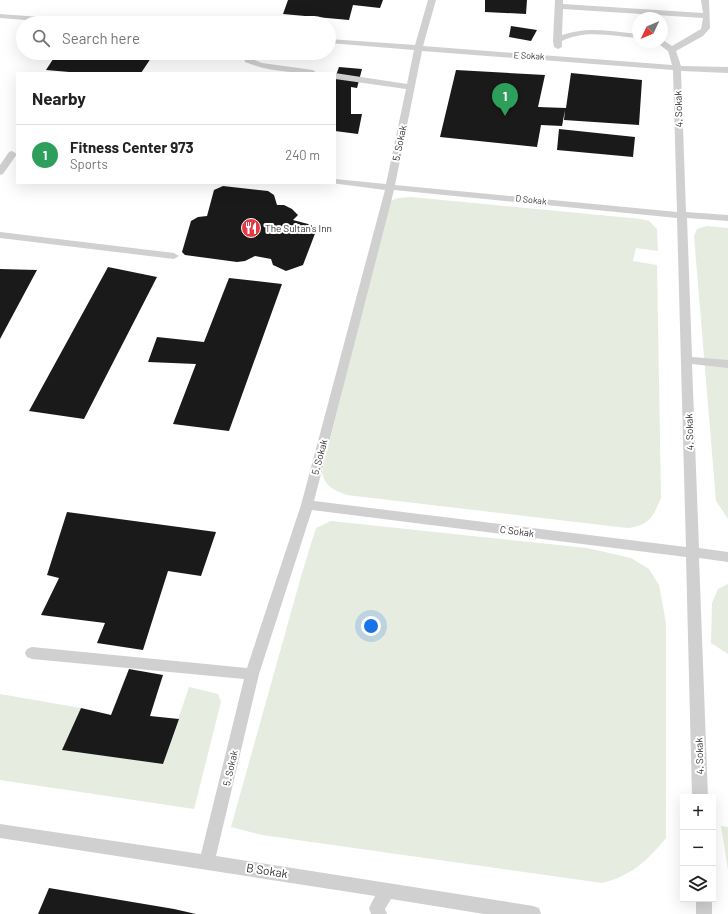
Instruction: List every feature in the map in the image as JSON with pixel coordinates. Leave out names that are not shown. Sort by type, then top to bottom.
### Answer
[{"type":"lane","name":"5. Sokak","points":[[207,862],[252,674],[307,505],[390,187],[418,49],[432,0]]},
{"type":"lane","points":[[668,47],[672,50],[684,42],[703,34],[707,27],[705,0]]},
{"type":"lane","points":[[558,57],[557,41],[559,3],[706,16]]},
{"type":"lane","points":[[0,16],[16,17]]},
{"type":"lane","points":[[557,41],[566,34],[584,32],[632,36]]},
{"type":"lane","name":"E Sokak","points":[[336,43],[558,57],[677,68],[728,70]]},
{"type":"lane","name":"4. Sokak","points":[[672,50],[677,68],[700,794]]},
{"type":"lane","points":[[248,60],[260,65],[306,72]]},
{"type":"lane","points":[[336,76],[411,87]]},
{"type":"lane","points":[[0,153],[15,154]]},
{"type":"lane","points":[[0,172],[15,154]]},
{"type":"lane","name":"D Sokak","points":[[336,182],[681,215],[728,218]]},
{"type":"lane","points":[[0,234],[174,256]]},
{"type":"lane","points":[[686,360],[728,364]]},
{"type":"lane","name":"C Sokak","points":[[307,505],[728,557]]},
{"type":"lane","points":[[32,652],[252,674]]},
{"type":"lane","name":"B Sokak","points":[[0,831],[207,862],[533,914]]},
{"type":"lane","points":[[379,914],[377,908],[387,891]]},
{"type":"lane","points":[[704,902],[704,914]]},
{"type":"shaded area","points":[[411,197],[641,219],[649,221],[657,229],[658,251],[636,248],[633,261],[657,265],[661,498],[653,515],[645,523],[627,528],[347,495],[334,489],[325,481],[322,472],[390,201],[398,198]]},
{"type":"shaded area","points":[[707,226],[728,228],[728,519],[716,501],[694,236],[697,229]]},
{"type":"shaded area","points":[[331,521],[587,548],[631,558],[649,569],[659,585],[666,623],[666,838],[652,854],[630,872],[602,883],[262,835],[231,827],[316,528]]},
{"type":"shaded area","points":[[728,584],[728,654],[711,643],[712,603],[718,589]]},
{"type":"shaded area","points":[[189,687],[218,694],[221,702],[194,809],[0,780],[0,694],[81,708],[63,750],[163,764]]},
{"type":"shaded area","points":[[721,826],[728,827],[728,870]]},
{"type":"building","points":[[288,0],[383,0],[380,8],[353,5],[349,20],[336,19],[336,16],[283,14]]},
{"type":"building","points":[[485,0],[527,0],[526,14],[485,12]]},
{"type":"building","points":[[511,26],[537,30],[531,41],[509,37]]},
{"type":"building","points":[[52,60],[150,60],[142,72],[69,72],[46,70]]},
{"type":"building","points":[[339,67],[362,69],[357,88],[351,87],[351,114],[362,114],[358,134],[336,131],[336,75]]},
{"type":"building","points":[[456,70],[545,75],[538,107],[566,108],[571,73],[642,80],[639,125],[564,120],[565,110],[562,126],[541,125],[537,147],[440,137]]},
{"type":"building","points":[[559,129],[635,137],[633,157],[557,150]]},
{"type":"building","name":"The Sultan's Inn","points":[[223,186],[268,191],[274,195],[277,205],[284,205],[292,209],[298,215],[293,220],[308,224],[316,231],[303,265],[286,271],[273,265],[271,259],[255,256],[245,261],[237,262],[185,255],[182,252],[191,221],[198,217],[207,216],[214,190]]},
{"type":"building","points":[[108,267],[157,277],[84,419],[29,411]]},
{"type":"building","points":[[0,269],[37,270],[0,339]]},
{"type":"building","points":[[229,278],[282,284],[229,431],[173,424],[196,364],[148,362],[157,337],[204,342]]},
{"type":"building","points":[[67,512],[216,532],[201,576],[168,571],[143,650],[97,643],[105,623],[41,615],[59,578],[47,575]]},
{"type":"building","points":[[129,669],[163,675],[150,716],[179,719],[163,764],[62,750],[81,708],[111,715]]},
{"type":"building","points":[[49,888],[174,909],[196,914],[38,914]]},
{"type":"place","name":"Fitness Center 973","points":[[505,116]]},
{"type":"place","name":"The Sultan's Inn","points":[[251,228]]}]
